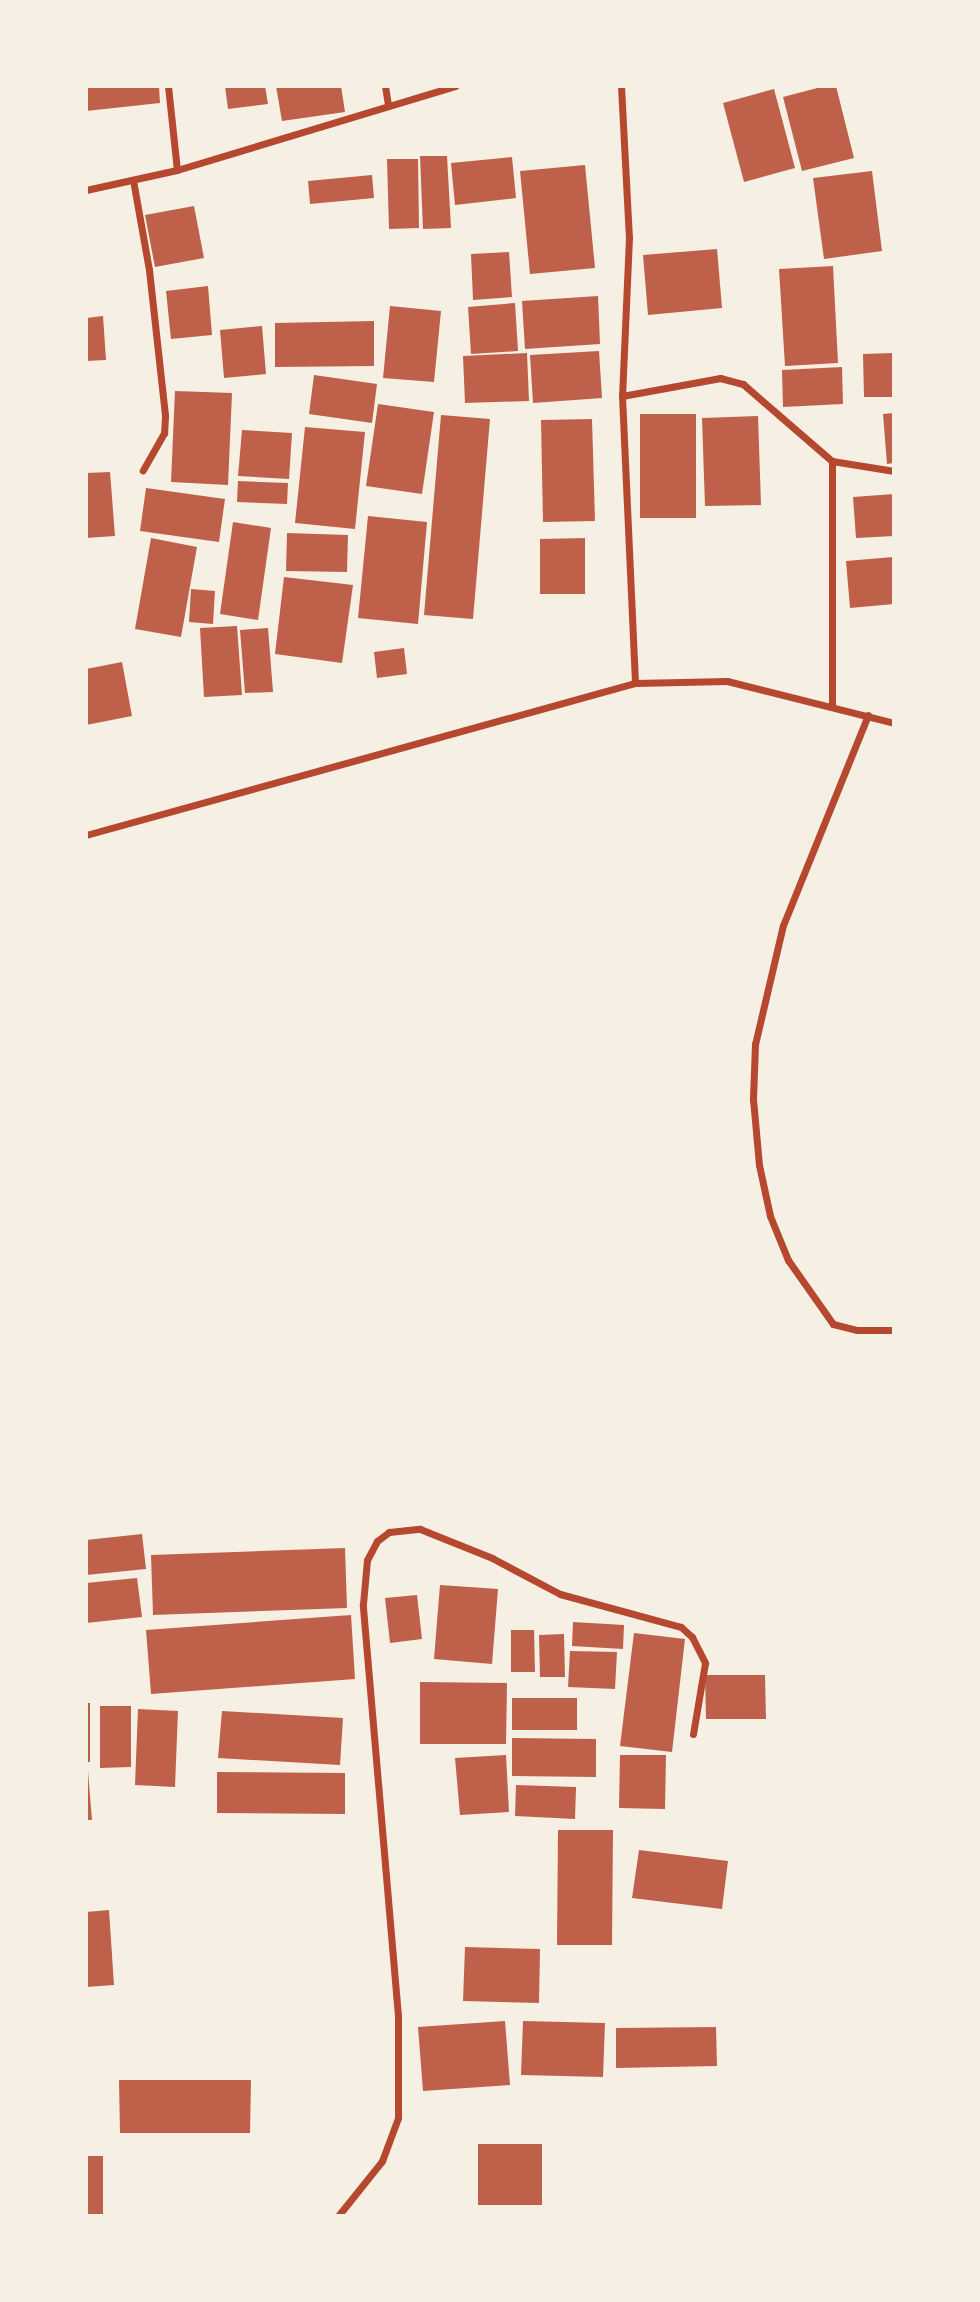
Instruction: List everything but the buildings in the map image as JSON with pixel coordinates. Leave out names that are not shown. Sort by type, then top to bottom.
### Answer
[{"type":"street","points":[[168,86],[177,170]]},
{"type":"street","points":[[385,86],[388,105]]},
{"type":"street","points":[[86,190],[177,170],[456,86]]},
{"type":"street","points":[[621,86],[629,237],[622,396],[635,683]]},
{"type":"street","points":[[133,180],[149,270],[165,416],[163,433],[143,470]]},
{"type":"street","points":[[622,396],[720,378],[743,384],[832,461],[894,471]]},
{"type":"street","points":[[832,461],[832,704]]},
{"type":"street","points":[[86,835],[635,683],[727,681],[832,704],[894,723]]},
{"type":"street","points":[[868,715],[783,925],[755,1044],[753,1099],[764,1191],[788,1260],[833,1324],[858,1330],[894,1330]]},
{"type":"street","points":[[338,2216],[382,2161],[398,2118],[398,2016],[363,1604],[367,1560],[377,1541],[389,1532],[420,1529],[492,1559],[560,1594],[681,1627],[705,1663],[693,1734]]}]
